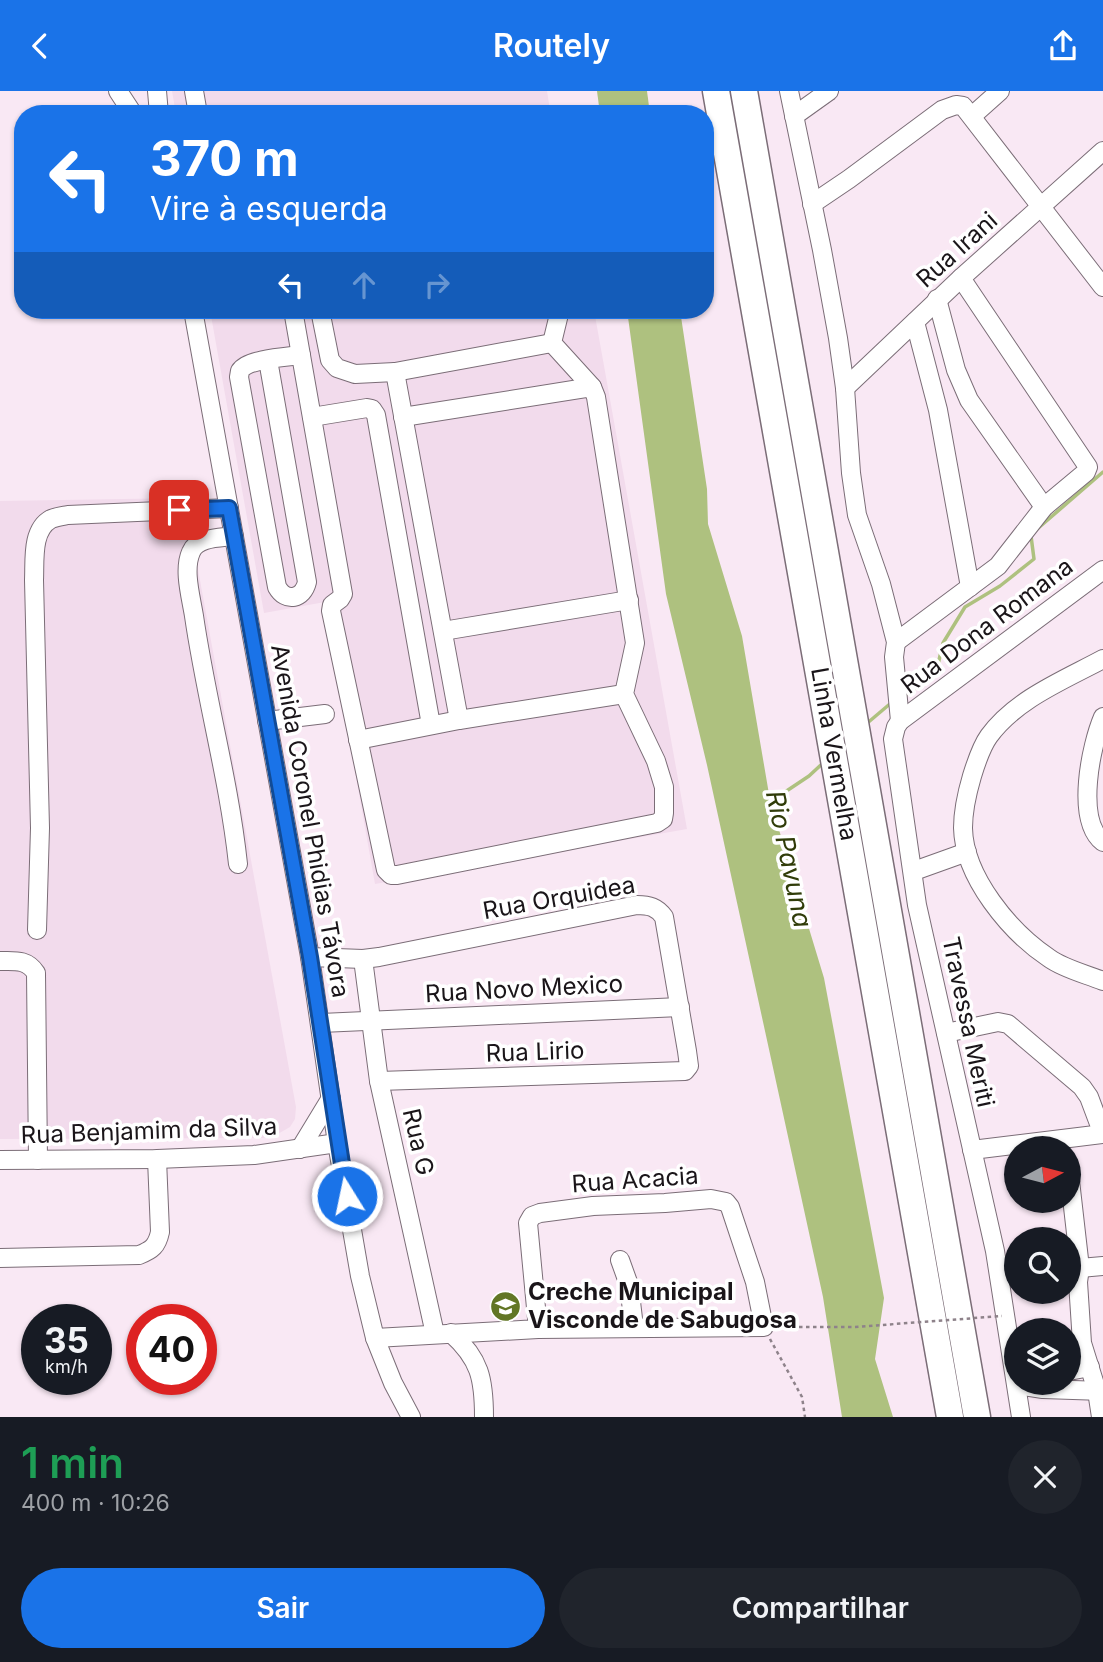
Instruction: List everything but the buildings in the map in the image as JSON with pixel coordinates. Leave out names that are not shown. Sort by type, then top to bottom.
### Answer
[{"type":"highway","name":"Linha Vermelha","points":[[716,91],[950,1417]]},
{"type":"highway","name":"Linha Vermelha","points":[[744,91],[977,1417]]},
{"type":"street","name":"Travessa Meriti","points":[[789,91],[822,250],[845,388],[857,515],[897,642],[894,657],[899,715],[893,751],[914,871],[917,905],[1008,1318]]},
{"type":"street","points":[[794,116],[829,91]]},
{"type":"street","points":[[972,116],[1000,91]]},
{"type":"street","points":[[812,204],[849,180],[942,110],[956,105],[963,106],[1103,287]]},
{"type":"street","name":"Rua Irani","points":[[845,388],[937,299],[1103,151]]},
{"type":"street","points":[[897,642],[998,566],[1044,507],[1086,472],[1088,467],[961,278]]},
{"type":"street","points":[[937,299],[956,370],[969,400],[1044,507]]},
{"type":"street","name":"Avenida Coronel Phidias Távora","points":[[195,319],[310,957],[337,1143],[360,1276],[375,1338],[393,1383],[411,1417]]},
{"type":"street","points":[[295,319],[342,594],[332,605],[331,611],[386,870],[391,875],[657,823],[663,819],[664,787],[660,771],[624,694],[635,643],[596,397],[592,387],[552,343]]},
{"type":"street","points":[[322,319],[330,361],[337,368],[355,375],[395,372],[552,343]]},
{"type":"street","points":[[552,343],[558,319]]},
{"type":"street","points":[[915,322],[938,410],[970,586]]},
{"type":"street","points":[[268,360],[307,582],[305,590],[298,597],[288,598],[281,594],[277,587],[239,377],[242,366],[268,360],[301,355]]},
{"type":"street","points":[[395,372],[459,720]]},
{"type":"street","points":[[403,417],[592,387]]},
{"type":"street","points":[[312,417],[367,408],[372,409],[376,415],[431,725]]},
{"type":"street","points":[[37,930],[40,828],[34,580],[36,541],[40,529],[50,520],[68,515],[229,508]]},
{"type":"street","points":[[234,536],[195,545],[190,553],[188,575],[202,671],[235,833],[238,864]]},
{"type":"street","name":"Rua Dona Romana","points":[[899,715],[1103,570]]},
{"type":"street","points":[[443,631],[629,600]]},
{"type":"street","points":[[1103,659],[1016,708],[988,737],[975,766],[964,802],[963,830],[967,852],[983,891],[1011,924],[1050,959],[1103,981]]},
{"type":"street","points":[[358,740],[459,720],[624,694]]},
{"type":"street","points":[[267,721],[325,714]]},
{"type":"street","points":[[1103,717],[1090,757],[1088,781],[1091,825],[1103,842]]},
{"type":"street","points":[[914,871],[967,852]]},
{"type":"street","name":"Rua Orquidea","points":[[310,957],[363,959],[628,906],[649,905],[659,910],[664,917],[689,1066]]},
{"type":"street","name":"Rua G","points":[[363,959],[379,1081],[443,1333]]},
{"type":"street","points":[[0,961],[23,961],[31,965],[36,973],[38,1160]]},
{"type":"street","name":"Rua Novo Mexico","points":[[371,1020],[680,1007]]},
{"type":"street","points":[[321,1023],[371,1020]]},
{"type":"street","points":[[946,1033],[998,1022],[1008,1024],[1082,1087],[1089,1097],[1102,1132],[1082,1139]]},
{"type":"street","name":"Rua Lirio","points":[[379,1081],[661,1073],[685,1071],[689,1066]]},
{"type":"street","name":"Rua Benjamim da Silva","points":[[300,1149],[331,1098]]},
{"type":"street","name":"Rua Benjamim da Silva","points":[[0,1160],[254,1155],[337,1143]]},
{"type":"street","points":[[972,1150],[1004,1148]]},
{"type":"street","points":[[0,1258],[139,1255],[150,1251],[157,1243],[160,1232],[157,1159]]},
{"type":"street","name":"Rua Acacia","points":[[538,1329],[528,1223],[532,1216],[593,1206],[711,1199],[726,1202],[734,1215],[755,1282],[764,1327]]},
{"type":"street","points":[[620,1260],[629,1285],[634,1327]]},
{"type":"street","points":[[1081,1268],[1103,1266]]},
{"type":"street","points":[[375,1338],[538,1329],[764,1327]]},
{"type":"street","points":[[443,1333],[467,1347],[477,1364],[482,1380],[484,1417]]},
{"type":"street","points":[[1081,1353],[1100,1391],[1101,1417]]},
{"type":"street","points":[[1081,1369],[1090,1367]]},
{"type":"street","points":[[1081,1390],[1100,1391]]},
{"type":"street","name":"Travessa Meriti","points":[[1020,1395],[1020,1417]]},
{"type":"path","points":[[805,1417],[802,1397],[764,1327],[855,1327],[1002,1316]]},
{"type":"shaded area","points":[[172,91],[547,91],[549,105],[174,105]]},
{"type":"shaded area","points":[[597,91],[647,91],[649,105],[599,105]]},
{"type":"shaded area","points":[[212,319],[596,319],[687,829],[375,884],[325,602],[264,613]]},
{"type":"shaded area","points":[[628,319],[681,319],[707,489],[708,524],[742,636],[770,800],[824,978],[884,1298],[875,1359],[893,1417],[842,1417],[823,1297],[707,765],[666,594]]},
{"type":"shaded area","points":[[185,498],[296,1107],[295,1119],[290,1127],[276,1135],[263,1138],[0,1139],[0,501]]},
{"type":"waterway","points":[[1036,530],[1103,472]]},
{"type":"waterway","points":[[904,696],[936,673],[943,643],[965,607],[1000,586],[1034,559],[1031,536]]},
{"type":"waterway","points":[[865,725],[891,703]]},
{"type":"waterway","name":"Rio Pavuna","points":[[767,804],[809,776],[823,763]]},
{"type":"place","name":"Creche Municipal Visconde de Sabugosa","points":[[505,1306]]},
{"type":"route","points":[[179,510],[229,508],[310,957],[347,1196]]}]
